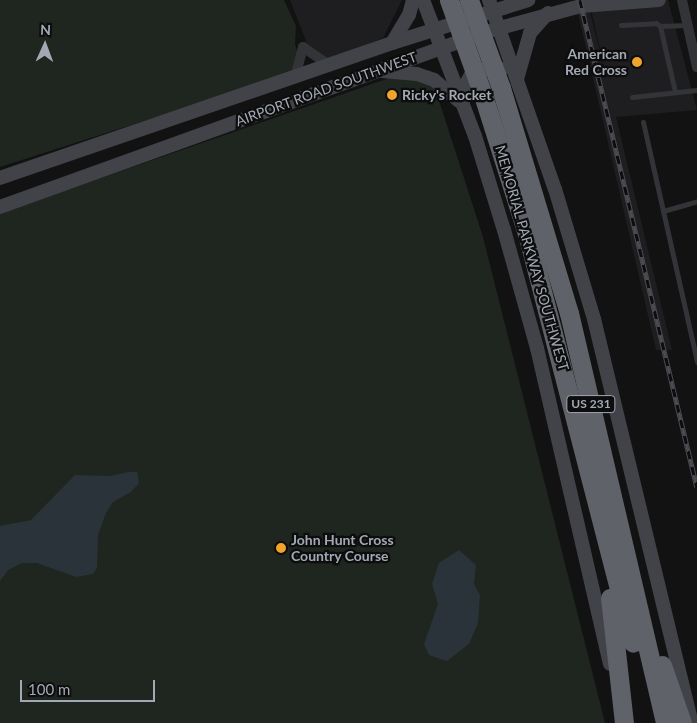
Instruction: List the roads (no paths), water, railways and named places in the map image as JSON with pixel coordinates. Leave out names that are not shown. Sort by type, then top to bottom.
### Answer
[{"type":"highway","name":"MEMORIAL PARKWAY SOUTHWEST","points":[[449,0],[483,95],[528,237],[554,330],[597,515],[652,723]]},
{"type":"highway","name":"MEMORIAL PARKWAY SOUTHWEST","points":[[469,0],[509,84],[569,313],[665,723]]},
{"type":"highway","points":[[597,515],[620,661],[624,723]]},
{"type":"highway","points":[[623,545],[682,723]]},
{"type":"main road","points":[[392,43],[409,15],[413,0]]},
{"type":"main road","points":[[423,0],[443,48],[504,230],[537,348],[624,723]]},
{"type":"main road","name":"AIRPORT ROAD SOUTHWEST","points":[[0,178],[436,29],[491,5],[528,0]]},
{"type":"main road","name":"AIRPORT ROAD SOUTHWEST","points":[[0,207],[499,27],[581,6],[659,0]]},
{"type":"main road","points":[[491,5],[499,27],[509,84],[594,319],[692,723]]},
{"type":"main road","points":[[509,84],[530,33],[548,13]]},
{"type":"main road","points":[[463,105],[466,82],[480,70],[498,67],[509,84]]},
{"type":"main road","points":[[374,71],[417,74],[434,80],[463,105]]},
{"type":"street","points":[[682,0],[695,50],[697,67]]},
{"type":"street","name":"AIRPORT ROAD SOUTHWEST","points":[[295,77],[303,47],[329,65]]},
{"type":"lane","points":[[621,26],[656,23],[660,26],[687,25]]},
{"type":"lane","points":[[660,26],[676,92]]},
{"type":"lane","points":[[632,97],[697,90]]},
{"type":"lane","points":[[643,122],[697,362]]},
{"type":"lane","points":[[663,211],[697,201]]},
{"type":"railway","points":[[580,0],[697,487]]},
{"type":"place","name":"American Red Cross","points":[[637,62]]},
{"type":"place","name":"Ricky's Rocket","points":[[392,95]]},
{"type":"place","name":"John Hunt Cross Country Course","points":[[281,548]]}]
